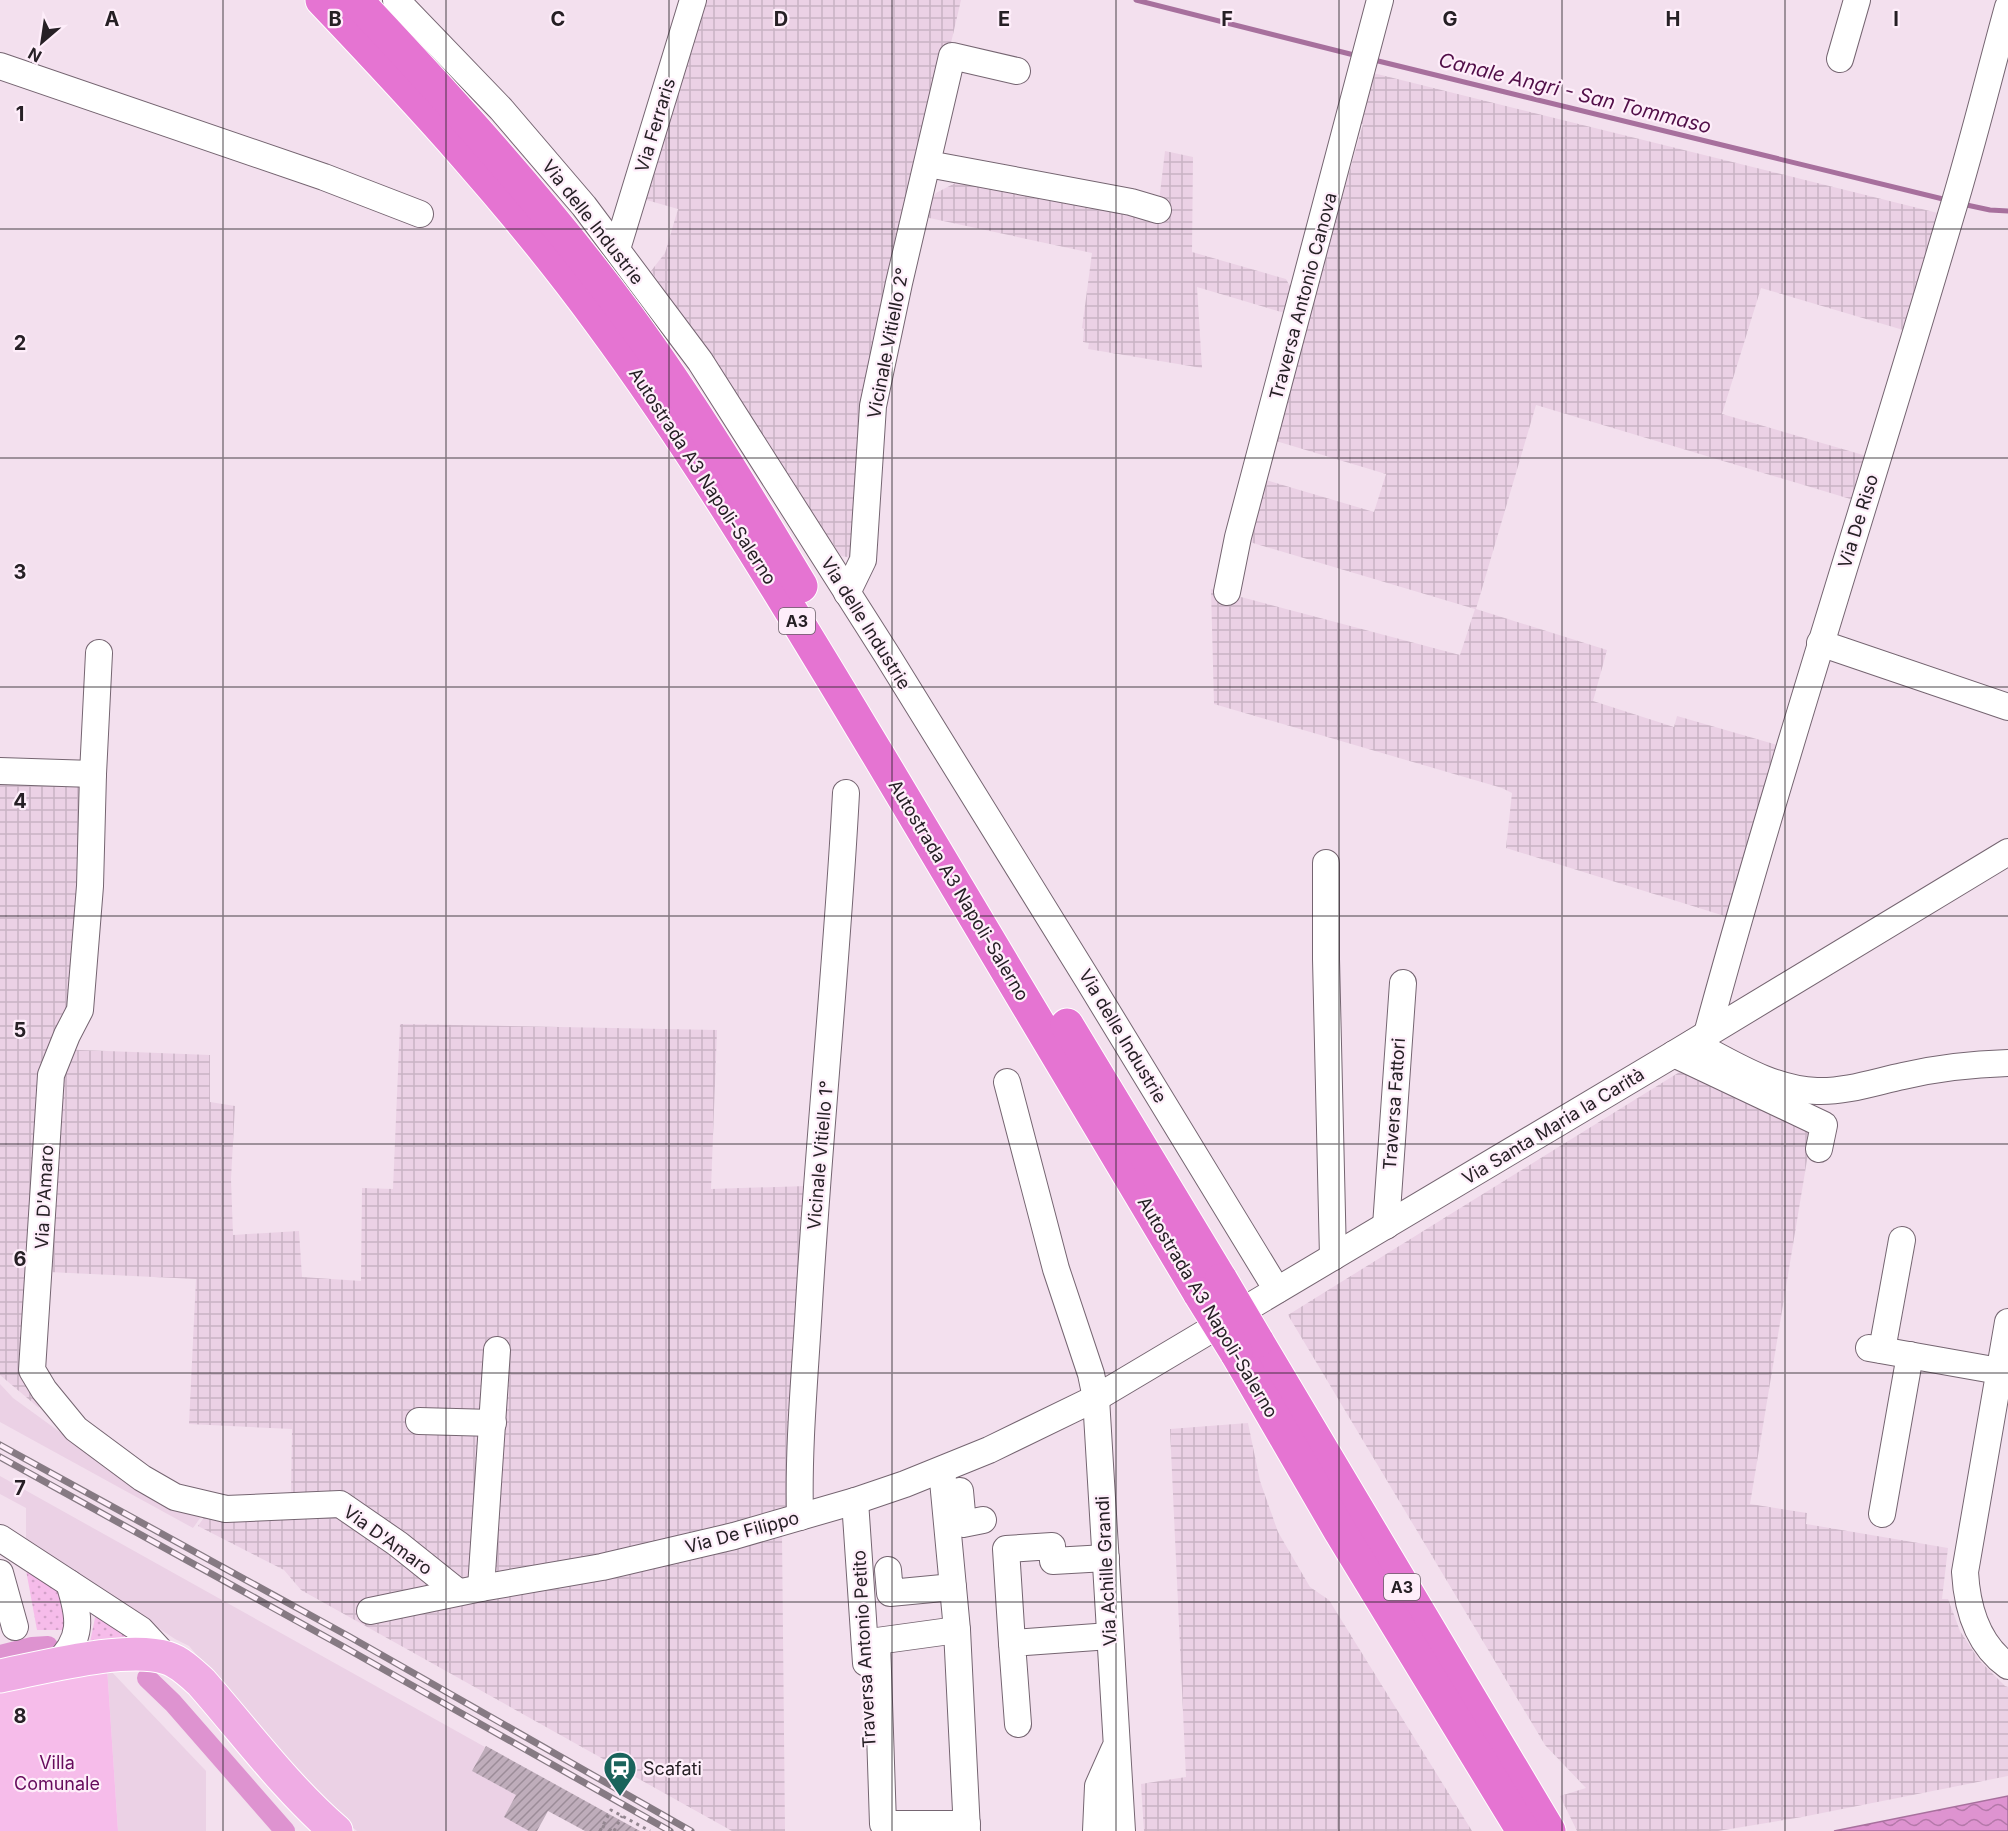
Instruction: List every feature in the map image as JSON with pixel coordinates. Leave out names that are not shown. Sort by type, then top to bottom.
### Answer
[{"type":"highway","name":"Autostrada A3 Napoli-Salerno","points":[[322,0],[465,154],[553,260],[647,387],[809,640],[1211,1287]]},
{"type":"highway","name":"Autostrada A3 Napoli-Salerno","points":[[356,0],[485,139],[563,232],[629,318],[713,440],[1246,1347],[1549,1831]]},
{"type":"highway","name":"Autostrada A3 Napoli-Salerno","points":[[1246,1347],[1340,1531],[1522,1831]]},
{"type":"main road","points":[[0,1676],[104,1656],[147,1655],[167,1658],[183,1667],[201,1682],[317,1827]]},
{"type":"street","name":"Via delle Industrie","points":[[396,0],[501,109],[584,206],[700,362],[847,592],[1277,1290]]},
{"type":"street","name":"Via Ferraris","points":[[617,249],[693,0]]},
{"type":"street","name":"Traversa Antonio Canova","points":[[1227,592],[1238,537],[1380,0]]},
{"type":"street","points":[[1840,58],[1857,0]]},
{"type":"street","name":"Via De Riso","points":[[1691,1044],[1738,919],[1955,202],[2008,7]]},
{"type":"street","name":"Vicinale Vitiello 2°","points":[[847,592],[863,560],[873,406],[952,56],[1017,71]]},
{"type":"street","points":[[0,66],[324,177],[420,214]]},
{"type":"street","points":[[928,164],[1131,202],[1158,210]]},
{"type":"street","points":[[1820,643],[2008,707]]},
{"type":"street","name":"Via D'Amaro","points":[[99,653],[90,886],[80,1010],[51,1075],[32,1370],[44,1390],[76,1429],[142,1478],[175,1497],[226,1509],[340,1504],[470,1590]]},
{"type":"street","points":[[0,771],[93,774]]},
{"type":"street","name":"Vicinale Vitiello 1°","points":[[800,1517],[799,1468],[812,1260],[846,793]]},
{"type":"street","name":"Via Santa Maria la Carità","points":[[1096,1398],[1691,1044],[2008,852]]},
{"type":"street","points":[[1326,863],[1333,1257]]},
{"type":"street","name":"Traversa Fattori","points":[[1386,1226],[1403,983]]},
{"type":"street","points":[[1691,1044],[1765,1078],[1792,1088],[1816,1091],[1869,1084],[1951,1067],[2008,1063]]},
{"type":"street","points":[[1691,1044],[1824,1125],[1819,1149]]},
{"type":"street","name":"Via Achille Grandi","points":[[1007,1082],[1056,1269],[1091,1374],[1096,1398],[1122,1831]]},
{"type":"street","points":[[1902,1240],[1876,1349],[2000,1371]]},
{"type":"street","points":[[2008,1322],[1965,1572],[1970,1611],[1978,1630],[2008,1666]]},
{"type":"street","points":[[470,1590],[493,1423],[497,1350]]},
{"type":"street","points":[[1882,1514],[1910,1355]]},
{"type":"street","name":"Via De Filippo","points":[[370,1611],[470,1590],[602,1567],[734,1536],[855,1502],[950,1467],[1096,1398]]},
{"type":"street","points":[[419,1421],[493,1423]]},
{"type":"street","points":[[950,1467],[963,1524],[983,1520]]},
{"type":"street","points":[[950,1467],[953,1587],[957,1630],[967,1827],[883,1824],[877,1641],[957,1630]]},
{"type":"street","name":"Traversa Antonio Petito","points":[[855,1502],[865,1624],[871,1796]]},
{"type":"street","points":[[0,1538],[141,1630],[167,1658]]},
{"type":"street","points":[[1018,1724],[1006,1549],[1052,1546],[1053,1561],[1106,1558]]},
{"type":"street","points":[[888,1570],[890,1593],[953,1587]]},
{"type":"street","points":[[0,1573],[15,1627]]},
{"type":"street","points":[[55,1665],[69,1650],[77,1631],[78,1617],[69,1583]]},
{"type":"street","points":[[1012,1643],[1110,1636]]},
{"type":"street","name":"Via Achille Grandi","points":[[1096,1831],[1098,1786],[1117,1744]]},
{"type":"path","points":[[600,1831],[611,1810],[650,1831]]},
{"type":"path","points":[[602,1826],[613,1831],[622,1816]]},
{"type":"shaded area","points":[[700,0],[961,0],[867,404],[859,559],[841,556],[651,271],[665,253],[678,209],[643,199]]},
{"type":"shaded area","points":[[1369,72],[1946,215],[1910,332],[1761,288],[1722,414],[1870,457],[1857,501],[1536,405],[1476,609],[1607,650],[1593,701],[1674,727],[1677,716],[1781,746],[1731,918],[1506,848],[1512,793],[1502,788],[1214,704],[1211,589],[1460,655],[1475,609],[1243,540],[1259,478],[1374,512],[1386,474],[1269,439],[1336,205],[1340,205],[1363,124],[1356,122]]},
{"type":"shaded area","points":[[1165,151],[1193,157],[1192,252],[1286,279],[1294,294],[1288,314],[1197,287],[1202,368],[1088,349],[1089,343],[1083,342],[1084,329],[1082,328],[1092,253],[920,216],[936,193],[961,180],[1158,210]]},
{"type":"shaded area","points":[[0,779],[82,780],[76,891],[83,891],[71,1017],[55,1049],[210,1055],[210,1102],[235,1106],[231,1179],[233,1235],[299,1231],[302,1277],[361,1281],[362,1188],[393,1189],[400,1024],[717,1030],[711,1189],[807,1186],[793,1499],[782,1535],[785,1831],[732,1831],[301,1590],[284,1570],[198,1526],[217,1499],[291,1498],[292,1429],[189,1424],[196,1279],[49,1272],[39,1408],[0,1375]]},
{"type":"shaded area","points":[[1686,1068],[1813,1124],[1750,1504],[1807,1513],[1806,1524],[1948,1548],[1942,1599],[1948,1599],[1960,1631],[1979,1660],[2008,1687],[2008,1776],[1802,1817],[1718,1831],[1577,1831],[1560,1796],[1586,1788],[1545,1745],[1288,1315]]},
{"type":"shaded area","points":[[0,1384],[13,1398],[137,1488],[203,1514],[193,1528],[0,1422]]},
{"type":"shaded area","points":[[1248,1423],[1260,1481],[1278,1532],[1310,1587],[1329,1600],[1472,1831],[1144,1831],[1141,1784],[1186,1777],[1170,1429]]},
{"type":"shaded area","points":[[0,1476],[485,1747],[473,1771],[516,1795],[529,1831],[357,1831],[342,1819],[305,1780],[189,1646],[26,1540],[26,1508],[0,1494]]},
{"type":"shaded area","points":[[107,1667],[206,1771],[206,1831],[118,1831]]},
{"type":"green space","points":[[26,1570],[58,1591],[63,1599],[67,1630],[37,1630]]},
{"type":"green space","points":[[96,1613],[125,1631],[128,1639],[89,1647]]},
{"type":"green space","name":"Villa Comunale","points":[[107,1667],[118,1831],[0,1831],[0,1687]]},
{"type":"water","points":[[2008,1796],[2008,1831],[1834,1831]]},
{"type":"building","name":"Scafati","points":[[486,1746],[640,1831],[585,1831],[548,1811],[537,1831],[529,1831],[504,1817],[516,1795],[472,1771]]},
{"type":"waterway","name":"Canale Angri - San Tommaso","points":[[1136,0],[1358,56]]},
{"type":"waterway","name":"Canale Angri - San Tommaso","points":[[1370,59],[1947,200]]},
{"type":"waterway","name":"Canale Angri - San Tommaso","points":[[1962,204],[2008,211]]},
{"type":"waterway","points":[[0,1655],[32,1647],[48,1646]]},
{"type":"waterway","points":[[147,1678],[173,1703],[285,1831]]},
{"type":"railway","points":[[0,1445],[350,1637],[691,1831]]},
{"type":"railway","points":[[0,1457],[670,1831]]},
{"type":"place","name":"Scafati","points":[[620,1797]]}]
